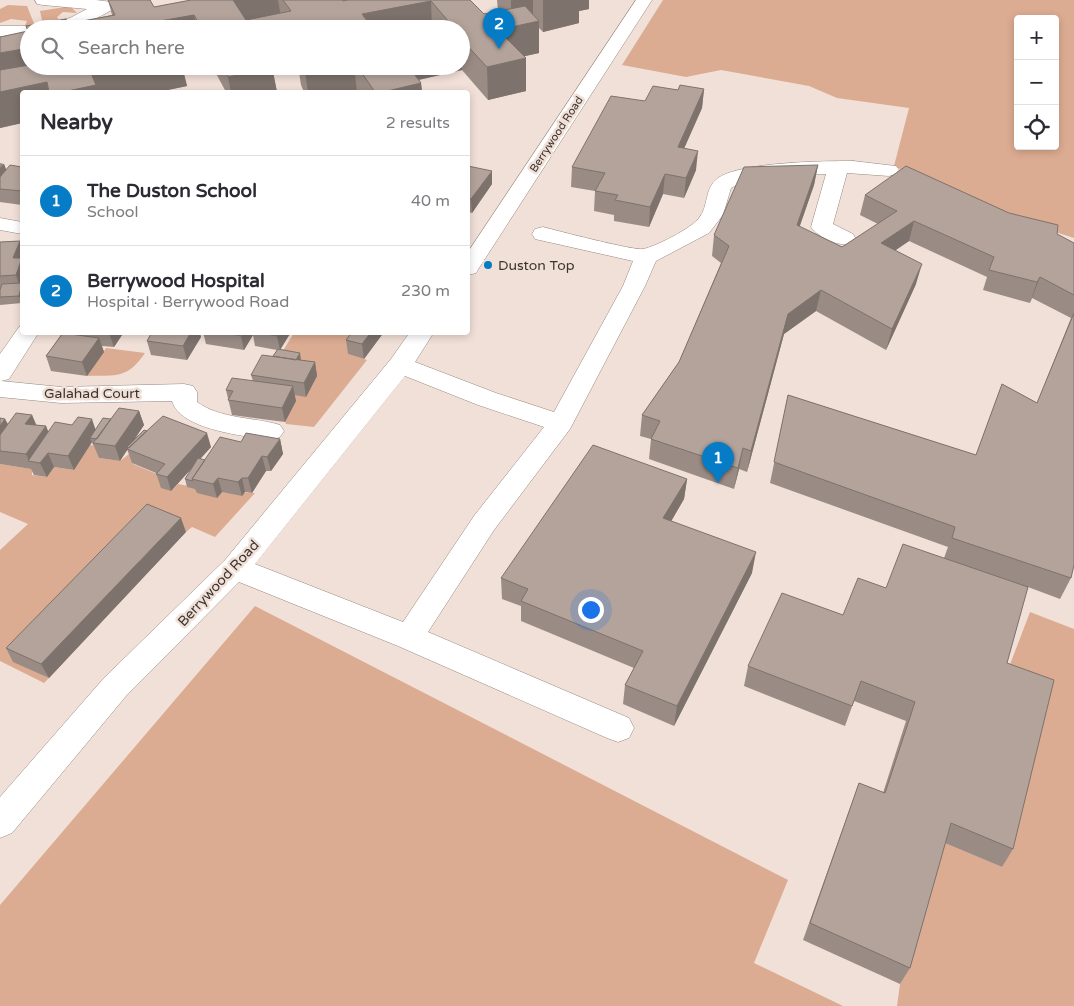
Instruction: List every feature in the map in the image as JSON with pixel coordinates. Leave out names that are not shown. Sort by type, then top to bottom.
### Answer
[{"type":"street","points":[[43,0],[114,6],[81,20]]},
{"type":"street","name":"Berrywood Road","points":[[471,256],[644,0]]},
{"type":"street","points":[[0,31],[20,31]]},
{"type":"street","points":[[409,637],[484,522],[562,423],[634,286],[646,258],[657,250],[699,230],[709,222],[721,185],[732,178],[744,174],[869,167],[889,170]]},
{"type":"street","points":[[838,168],[822,227],[845,239]]},
{"type":"street","points":[[0,224],[20,228]]},
{"type":"street","points":[[543,234],[646,258]]},
{"type":"street","points":[[0,373],[25,335]]},
{"type":"street","name":"Berrywood Road","points":[[0,822],[115,687],[236,568],[400,365],[420,335]]},
{"type":"street","points":[[400,365],[487,398],[562,423]]},
{"type":"street","name":"Galahad Court","points":[[0,389],[61,395],[184,392],[188,409],[234,424],[271,431]]},
{"type":"street","points":[[236,568],[409,637],[618,728]]},
{"type":"shaded area","points":[[663,0],[1074,0],[1074,238],[975,206],[894,166],[909,108],[837,98],[809,86],[721,70],[686,77],[622,65]]},
{"type":"shaded area","points":[[8,5],[27,6],[33,20],[11,19],[0,23],[0,9]]},
{"type":"shaded area","points":[[65,7],[72,8],[77,13],[63,12],[57,17],[59,20],[42,20],[40,11]]},
{"type":"shaded area","points":[[293,335],[363,335],[348,354],[367,360],[314,427],[286,424],[285,422],[295,401],[279,357]]},
{"type":"shaded area","points":[[106,348],[145,353],[133,367],[120,374],[87,376]]},
{"type":"shaded area","points":[[90,445],[105,447],[99,458],[120,461],[129,454],[133,464],[169,479],[171,491],[178,484],[222,492],[255,493],[215,537],[192,527],[186,532],[152,519],[14,661],[49,678],[44,683],[0,661],[0,550],[28,524],[0,512],[0,464],[32,469],[32,475],[47,477],[54,467],[74,470]]},
{"type":"shaded area","points":[[255,606],[788,880],[754,963],[843,1006],[0,1006],[0,905]]},
{"type":"shaded area","points":[[1030,612],[1074,629],[1074,1006],[897,1006],[900,984],[941,841],[1002,867],[1009,667]]},
{"type":"building","points":[[108,0],[150,0],[154,7],[191,0],[233,0],[246,20],[197,20],[194,15],[166,20],[88,20],[115,15]]},
{"type":"building","points":[[283,0],[470,0],[484,14],[525,6],[539,21],[498,30],[526,58],[487,67],[470,49],[470,20],[447,20],[431,1],[362,14],[366,20],[246,20],[291,11]]},
{"type":"building","points":[[20,33],[20,50],[0,53],[0,37]]},
{"type":"building","points":[[20,67],[20,75],[92,75],[96,85],[72,90],[49,90],[47,82],[0,92],[0,70]]},
{"type":"building","points":[[363,75],[415,75],[421,83],[391,90],[374,90]]},
{"type":"building","points":[[680,85],[704,89],[678,147],[698,151],[686,178],[665,174],[650,207],[615,200],[618,195],[595,191],[605,173],[572,167],[611,96],[645,101],[653,86],[678,90]]},
{"type":"building","points":[[10,165],[20,167],[20,191],[0,189],[0,177]]},
{"type":"building","points":[[818,165],[797,225],[842,247],[897,211],[865,195],[906,166],[1009,213],[1058,225],[1057,234],[1074,243],[1074,295],[1040,277],[1037,282],[989,270],[994,257],[914,221],[881,243],[922,264],[892,329],[821,290],[788,314],[751,451],[743,448],[738,468],[651,439],[660,421],[642,415],[679,362],[729,246],[714,235],[744,167]]},
{"type":"building","points":[[470,166],[492,171],[471,199]]},
{"type":"building","points":[[20,241],[13,258],[20,258],[16,275],[0,276],[0,242]]},
{"type":"building","points":[[20,283],[19,296],[0,297],[2,284]]},
{"type":"building","points":[[1074,313],[1074,565],[1071,578],[952,538],[955,527],[774,462],[788,395],[976,455],[1002,384],[1037,403]]},
{"type":"building","points":[[62,335],[99,338],[82,362],[46,356]]},
{"type":"building","points":[[150,335],[189,335],[183,346],[147,341]]},
{"type":"building","points":[[350,335],[369,335],[362,344],[346,340]]},
{"type":"building","points":[[278,349],[300,353],[296,360],[273,356]]},
{"type":"building","points":[[262,355],[315,362],[304,383],[251,375]]},
{"type":"building","points":[[232,378],[293,386],[282,408],[228,400],[233,391],[226,390]]},
{"type":"building","points":[[119,408],[139,411],[115,446],[93,443]]},
{"type":"building","points":[[16,413],[32,415],[25,424],[46,426],[26,454],[0,451],[0,435]]},
{"type":"building","points":[[163,416],[207,433],[167,477],[156,474],[165,464],[127,449]]},
{"type":"building","points":[[78,417],[92,419],[68,456],[48,453],[40,463],[28,461],[55,422],[72,425]]},
{"type":"building","points":[[0,418],[5,419],[0,426]]},
{"type":"building","points":[[103,418],[111,419],[97,439],[90,438]]},
{"type":"building","points":[[144,430],[147,431],[129,448],[127,447]]},
{"type":"building","points":[[246,433],[280,439],[267,457],[262,456],[248,478],[242,478],[238,482],[218,478],[213,484],[192,479],[220,437],[241,442]]},
{"type":"building","points":[[593,445],[687,479],[663,518],[756,552],[677,706],[625,685],[643,651],[521,601],[528,589],[501,578]]},
{"type":"building","points":[[198,458],[205,460],[192,479],[193,481],[185,479]]},
{"type":"building","points":[[147,504],[181,518],[41,664],[6,648]]},
{"type":"building","points":[[903,544],[1028,587],[1007,663],[1054,680],[1013,849],[951,823],[910,968],[810,923],[859,783],[885,793],[915,702],[861,681],[852,706],[748,666],[782,593],[843,615],[858,578],[886,588]]},
{"type":"place","name":"Berrywood Hospital","points":[[499,49]]},
{"type":"place","name":"Duston Top","points":[[488,265]]},
{"type":"place","name":"The Duston School","points":[[718,483]]}]
